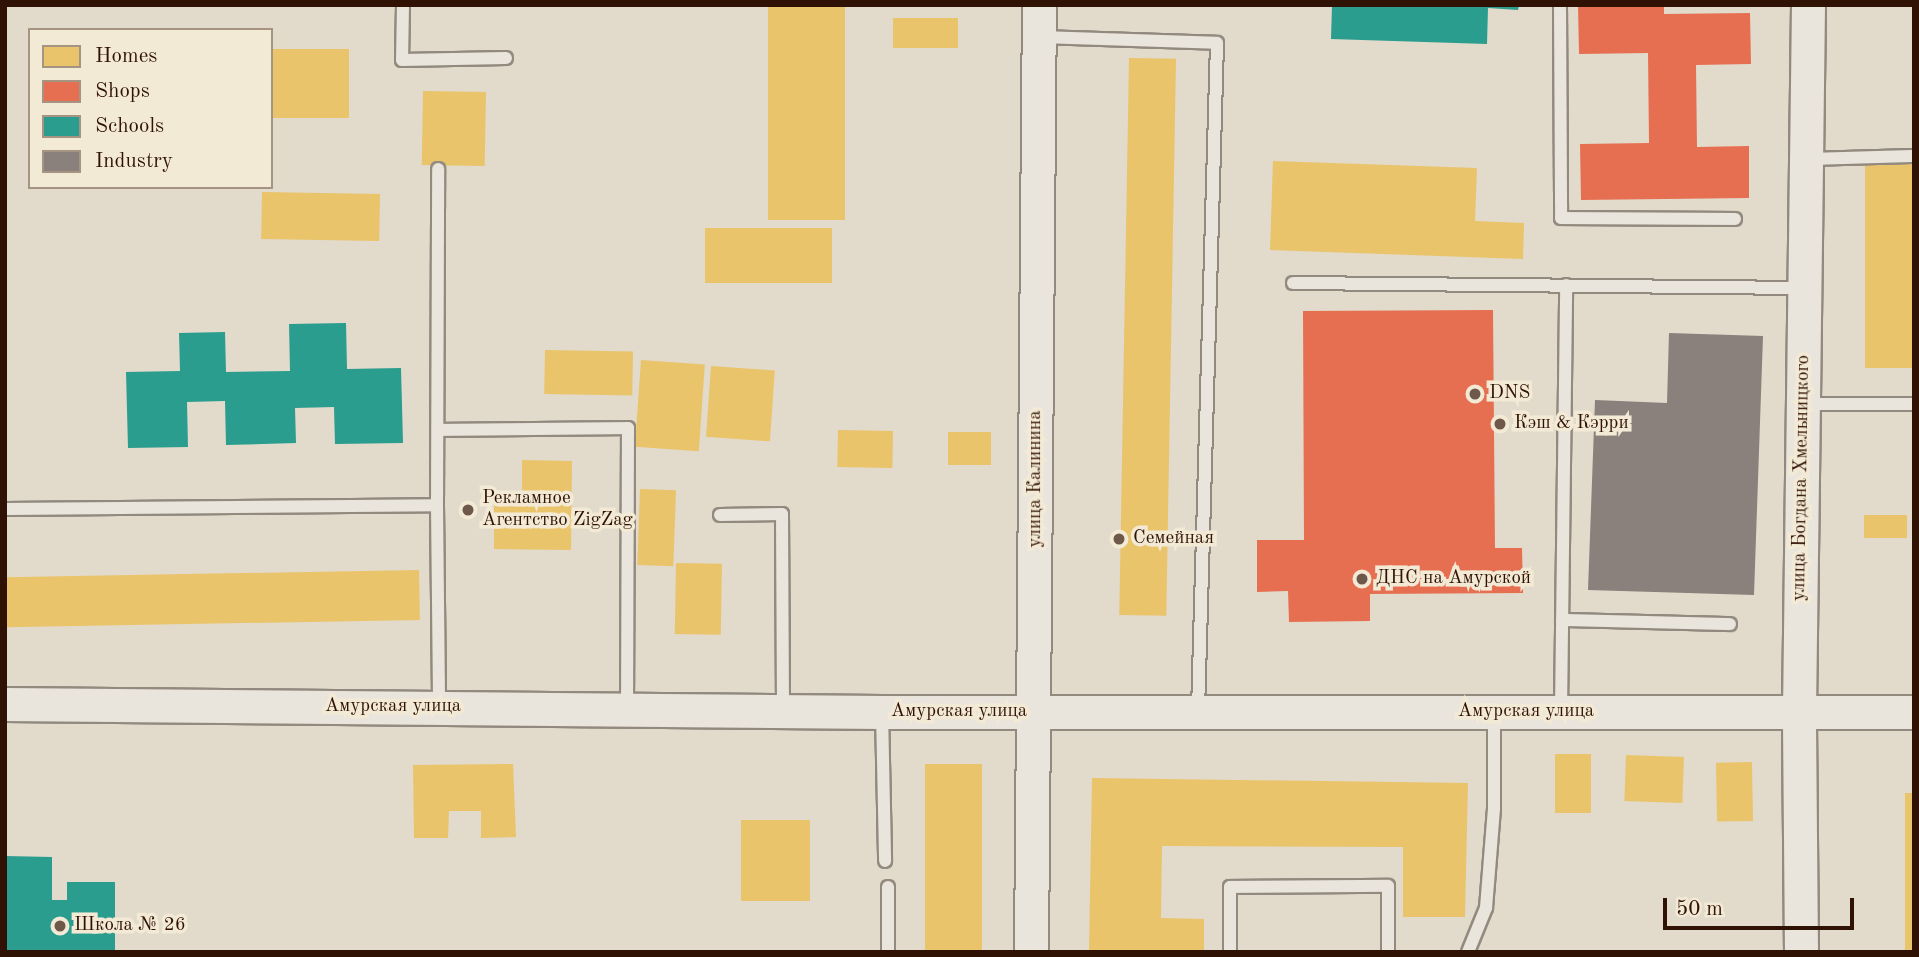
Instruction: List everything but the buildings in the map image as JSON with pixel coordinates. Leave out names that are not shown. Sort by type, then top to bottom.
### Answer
[{"type":"street","name":"улица Богдана Хмельницкого","points":[[1801,952],[1799,712],[1808,5]]},
{"type":"street","name":"улица Калинина","points":[[1031,952],[1039,21]]},
{"type":"street","name":"Амурская улица","points":[[5,704],[882,712],[1914,712]]},
{"type":"lane","points":[[403,5],[402,60],[506,58]]},
{"type":"lane","points":[[1560,5],[1561,218],[1735,219]]},
{"type":"lane","points":[[1039,21],[1217,43],[1198,712]]},
{"type":"lane","points":[[1807,159],[1914,156]]},
{"type":"lane","points":[[438,169],[439,708]]},
{"type":"lane","points":[[1293,283],[1805,288]]},
{"type":"lane","points":[[1561,712],[1566,285]]},
{"type":"lane","points":[[1803,404],[1914,404]]},
{"type":"lane","points":[[438,430],[628,428],[627,709]]},
{"type":"lane","points":[[5,509],[437,505]]},
{"type":"lane","points":[[720,515],[782,514],[783,710]]},
{"type":"lane","points":[[1562,620],[1730,624]]},
{"type":"lane","points":[[882,712],[885,861]]},
{"type":"lane","points":[[1468,952],[1486,908],[1494,809],[1494,712]]},
{"type":"lane","points":[[1230,952],[1230,887],[1388,886],[1388,952]]},
{"type":"lane","points":[[888,887],[888,952]]},
{"type":"place","name":"DNS","points":[[1475,394]]},
{"type":"place","name":"Кэш & Кэрри","points":[[1500,424]]},
{"type":"place","name":"Рекламное Агентство ZigZag","points":[[468,510]]},
{"type":"place","name":"Семейная","points":[[1119,539]]},
{"type":"place","name":"ДНС на Амурской","points":[[1362,579]]},
{"type":"place","name":"Школа № 26","points":[[60,926]]}]
